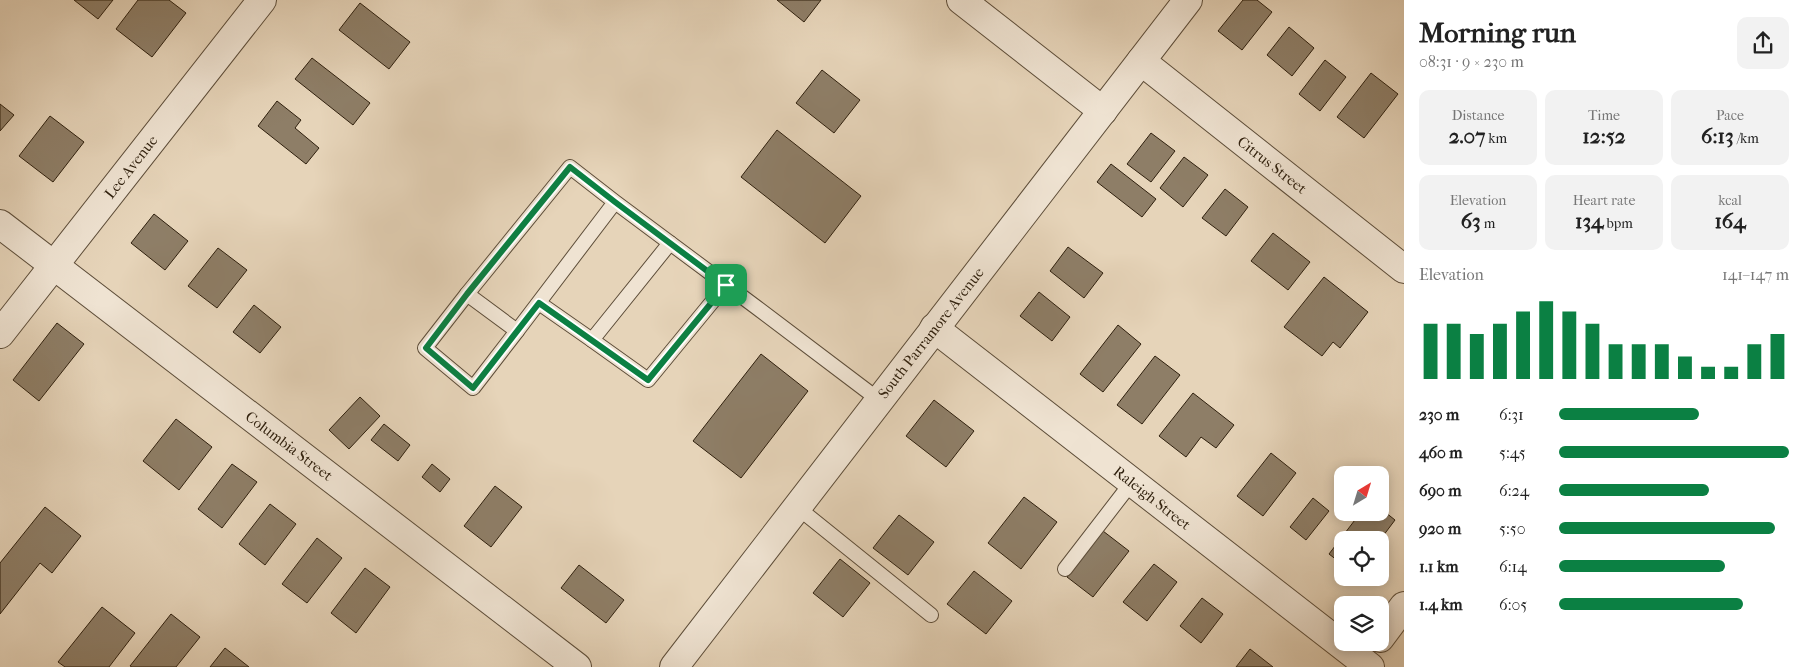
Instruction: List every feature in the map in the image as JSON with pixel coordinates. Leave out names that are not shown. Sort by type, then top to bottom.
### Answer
[{"type":"street","name":"Lee Avenue","points":[[0,334],[262,0]]},
{"type":"street","points":[[962,0],[1102,111]]},
{"type":"street","name":"South Parramore Avenue","points":[[674,667],[1188,0]]},
{"type":"street","name":"Citrus Street","points":[[1141,61],[1404,270]]},
{"type":"street","name":"Columbia Street","points":[[0,224],[577,667]]},
{"type":"street","name":"Raleigh Street","points":[[934,328],[1132,482],[1367,660]]},
{"type":"street","points":[[1389,626],[1404,606]]},
{"type":"lane","points":[[615,202],[473,388],[426,348],[467,294],[570,167],[879,400]]},
{"type":"lane","points":[[592,340],[670,243]]},
{"type":"lane","points":[[539,303],[648,380],[726,285]]},
{"type":"lane","points":[[467,294],[517,331]]},
{"type":"lane","points":[[1064,569],[1132,482]]},
{"type":"lane","points":[[797,507],[931,615]]},
{"type":"building","points":[[74,0],[113,0],[98,19]]},
{"type":"building","points":[[138,0],[169,0],[186,13],[152,57],[116,29]]},
{"type":"building","points":[[777,0],[821,0],[804,22]]},
{"type":"building","points":[[1243,0],[1257,0],[1272,12],[1242,50],[1218,31]]},
{"type":"building","points":[[360,3],[410,42],[389,69],[339,30]]},
{"type":"building","points":[[1289,27],[1314,48],[1292,76],[1267,55]]},
{"type":"building","points":[[312,58],[370,103],[353,125],[295,79]]},
{"type":"building","points":[[1325,60],[1346,77],[1320,111],[1299,94]]},
{"type":"building","points":[[822,70],[860,100],[834,133],[796,103]]},
{"type":"building","points":[[1371,73],[1398,94],[1364,138],[1337,117]]},
{"type":"building","points":[[277,101],[301,120],[295,128],[319,148],[306,164],[258,126]]},
{"type":"building","points":[[0,104],[14,115],[0,131]]},
{"type":"building","points":[[50,116],[84,142],[53,182],[19,156]]},
{"type":"building","points":[[777,130],[861,196],[825,243],[741,177]]},
{"type":"building","points":[[1151,133],[1175,151],[1151,182],[1127,164]]},
{"type":"building","points":[[1184,157],[1208,175],[1183,207],[1160,188]]},
{"type":"building","points":[[1111,164],[1156,199],[1142,217],[1097,182]]},
{"type":"building","points":[[1225,189],[1248,207],[1226,236],[1202,218]]},
{"type":"building","points":[[154,214],[188,241],[165,270],[131,243]]},
{"type":"building","points":[[1273,233],[1310,262],[1288,290],[1251,261]]},
{"type":"building","points":[[1068,247],[1103,273],[1084,298],[1050,271]]},
{"type":"building","points":[[218,248],[247,270],[217,308],[188,286]]},
{"type":"building","points":[[1324,277],[1368,312],[1340,348],[1333,342],[1322,356],[1284,327]]},
{"type":"building","points":[[1039,292],[1070,317],[1052,341],[1020,316]]},
{"type":"building","points":[[254,305],[281,327],[260,353],[233,332]]},
{"type":"building","points":[[57,323],[84,344],[39,401],[13,380]]},
{"type":"building","points":[[1118,325],[1141,344],[1103,392],[1080,374]]},
{"type":"building","points":[[761,354],[808,391],[741,478],[693,441]]},
{"type":"building","points":[[1155,356],[1180,375],[1142,424],[1117,405]]},
{"type":"building","points":[[1193,393],[1234,425],[1216,448],[1201,437],[1186,457],[1159,436]]},
{"type":"building","points":[[360,397],[380,416],[349,449],[329,430]]},
{"type":"building","points":[[934,400],[974,431],[946,467],[906,436]]},
{"type":"building","points":[[176,419],[212,447],[179,490],[143,461]]},
{"type":"building","points":[[384,424],[410,445],[398,461],[371,440]]},
{"type":"building","points":[[1271,453],[1296,473],[1263,516],[1237,496]]},
{"type":"building","points":[[232,464],[257,482],[222,528],[198,509]]},
{"type":"building","points":[[432,464],[450,479],[440,492],[422,477]]},
{"type":"building","points":[[495,486],[522,507],[491,547],[464,526]]},
{"type":"building","points":[[1024,497],[1057,522],[1021,569],[988,543]]},
{"type":"building","points":[[1313,498],[1329,511],[1306,540],[1290,527]]},
{"type":"building","points":[[270,504],[296,524],[265,565],[239,544]]},
{"type":"building","points":[[45,507],[81,536],[52,573],[40,563],[0,614],[0,563]]},
{"type":"building","points":[[899,515],[934,542],[908,575],[873,548]]},
{"type":"building","points":[[1389,515],[1395,520],[1387,531],[1347,531],[1354,521],[1389,521]]},
{"type":"building","points":[[1103,531],[1129,551],[1093,597],[1067,577]]},
{"type":"building","points":[[317,538],[342,558],[307,603],[282,584]]},
{"type":"building","points":[[1334,547],[1334,558],[1329,554]]},
{"type":"building","points":[[840,559],[870,583],[843,617],[813,593]]},
{"type":"building","points":[[1154,564],[1177,582],[1147,621],[1123,602]]},
{"type":"building","points":[[579,565],[624,600],[606,623],[561,588]]},
{"type":"building","points":[[365,568],[390,587],[356,633],[331,613]]},
{"type":"building","points":[[974,571],[1012,601],[986,634],[947,604]]},
{"type":"building","points":[[1202,598],[1223,614],[1201,643],[1180,626]]},
{"type":"building","points":[[102,607],[135,633],[109,667],[65,667],[58,662]]},
{"type":"building","points":[[171,614],[200,637],[176,667],[130,666]]},
{"type":"building","points":[[225,648],[249,667],[210,667]]},
{"type":"building","points":[[1250,649],[1273,667],[1236,667]]},
{"type":"route","points":[[570,167],[726,285],[648,380],[539,303],[473,388],[426,348],[467,294],[570,167]]}]
